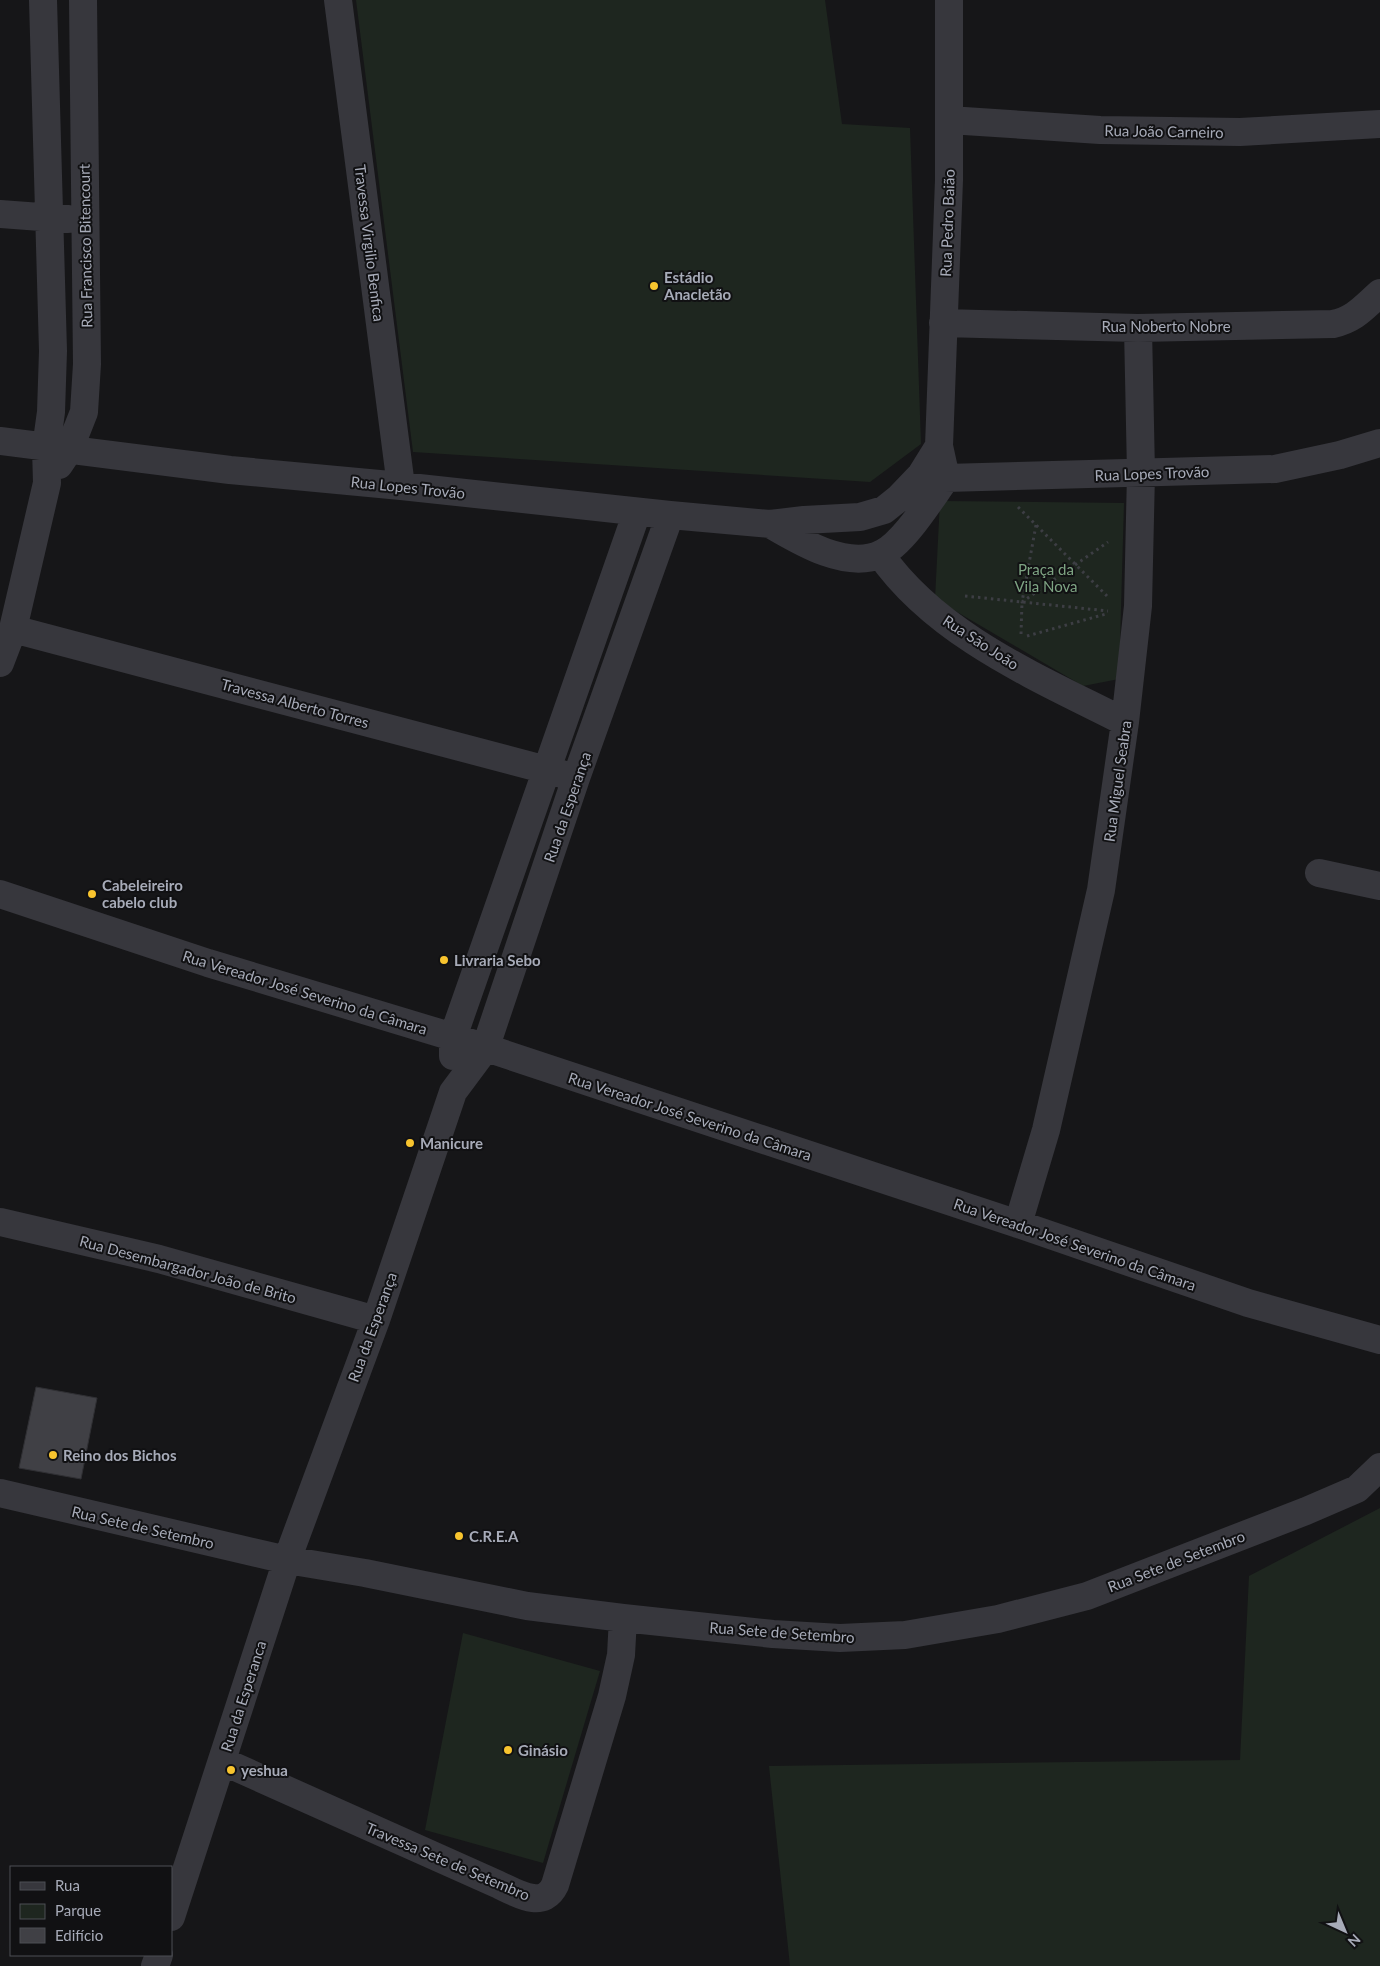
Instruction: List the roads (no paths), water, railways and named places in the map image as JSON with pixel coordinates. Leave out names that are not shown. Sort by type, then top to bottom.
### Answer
[{"type":"street","name":"Rua Francisco Bitencourt","points":[[44,0],[53,351],[51,412],[58,449]]},
{"type":"street","name":"Rua Francisco Bitencourt","points":[[0,663],[13,629],[47,483],[58,449],[84,412],[87,364],[83,0]]},
{"type":"street","name":"Travessa Virgilio Benfica","points":[[338,0],[401,486]]},
{"type":"street","name":"Rua Pedro Baião","points":[[933,477],[939,446],[947,236],[949,120],[948,0]]},
{"type":"street","name":"Rua João Carneiro","points":[[949,120],[1100,130],[1240,132],[1380,124]]},
{"type":"street","points":[[0,214],[84,219]]},
{"type":"street","name":"Rua Noberto Nobre","points":[[943,323],[1138,328],[1332,324],[1354,316],[1380,294]]},
{"type":"street","name":"Rua Miguel Seabra","points":[[1018,1224],[1046,1130],[1101,890],[1125,722],[1138,606],[1141,473],[1138,328]]},
{"type":"street","points":[[0,441],[58,449]]},
{"type":"street","name":"Rua Lopes Trovão","points":[[933,477],[1276,469],[1340,455],[1380,442]]},
{"type":"street","name":"Rua Lopes Trovão","points":[[58,449],[230,470],[770,524]]},
{"type":"street","points":[[770,524],[860,517],[884,510],[899,498],[933,477]]},
{"type":"street","points":[[770,524],[800,541],[840,557],[858,558],[880,554],[898,541],[933,477]]},
{"type":"street","name":"Rua da Esperança","points":[[453,1092],[453,1038],[637,512]]},
{"type":"street","name":"Rua da Esperança","points":[[287,1560],[376,1320],[453,1092],[485,1048],[576,778],[670,515]]},
{"type":"street","name":"Rua São João","points":[[880,554],[890,568],[919,599],[1001,659],[1125,722]]},
{"type":"street","name":"Travessa Alberto Torres","points":[[13,629],[576,778]]},
{"type":"street","points":[[1319,873],[1380,886]]},
{"type":"street","name":"Rua Vereador José Severino da Câmara","points":[[0,894],[208,963],[485,1048],[1018,1224],[1248,1303],[1380,1340]]},
{"type":"street","name":"Rua Desembargador João de Brito","points":[[0,1222],[159,1259],[376,1320]]},
{"type":"street","name":"Rua Sete de Setembro","points":[[0,1493],[287,1560],[366,1573],[527,1606],[773,1634],[840,1638],[905,1635],[998,1619],[1087,1596],[1306,1511],[1356,1489],[1380,1467]]},
{"type":"street","name":"Rua da Esperanca","points":[[172,1914],[287,1560]]},
{"type":"street","name":"Travessa Sete de Setembro","points":[[222,1761],[497,1884],[534,1899],[544,1898],[555,1885],[612,1696],[621,1655],[623,1618]]},
{"type":"place","name":"Estádio Anacletão","points":[[654,286]]},
{"type":"place","name":"Cabeleireiro cabelo club","points":[[92,894]]},
{"type":"place","name":"Livraria Sebo","points":[[444,960]]},
{"type":"place","name":"Manicure","points":[[410,1143]]},
{"type":"place","name":"Reino dos Bichos","points":[[53,1455]]},
{"type":"place","name":"C.R.E.A","points":[[459,1536]]},
{"type":"place","name":"Ginásio","points":[[508,1750]]},
{"type":"place","name":"yeshua","points":[[231,1770]]},
{"type":"park label","name":"Praça da Vila Nova","points":[[1046,578]]}]
